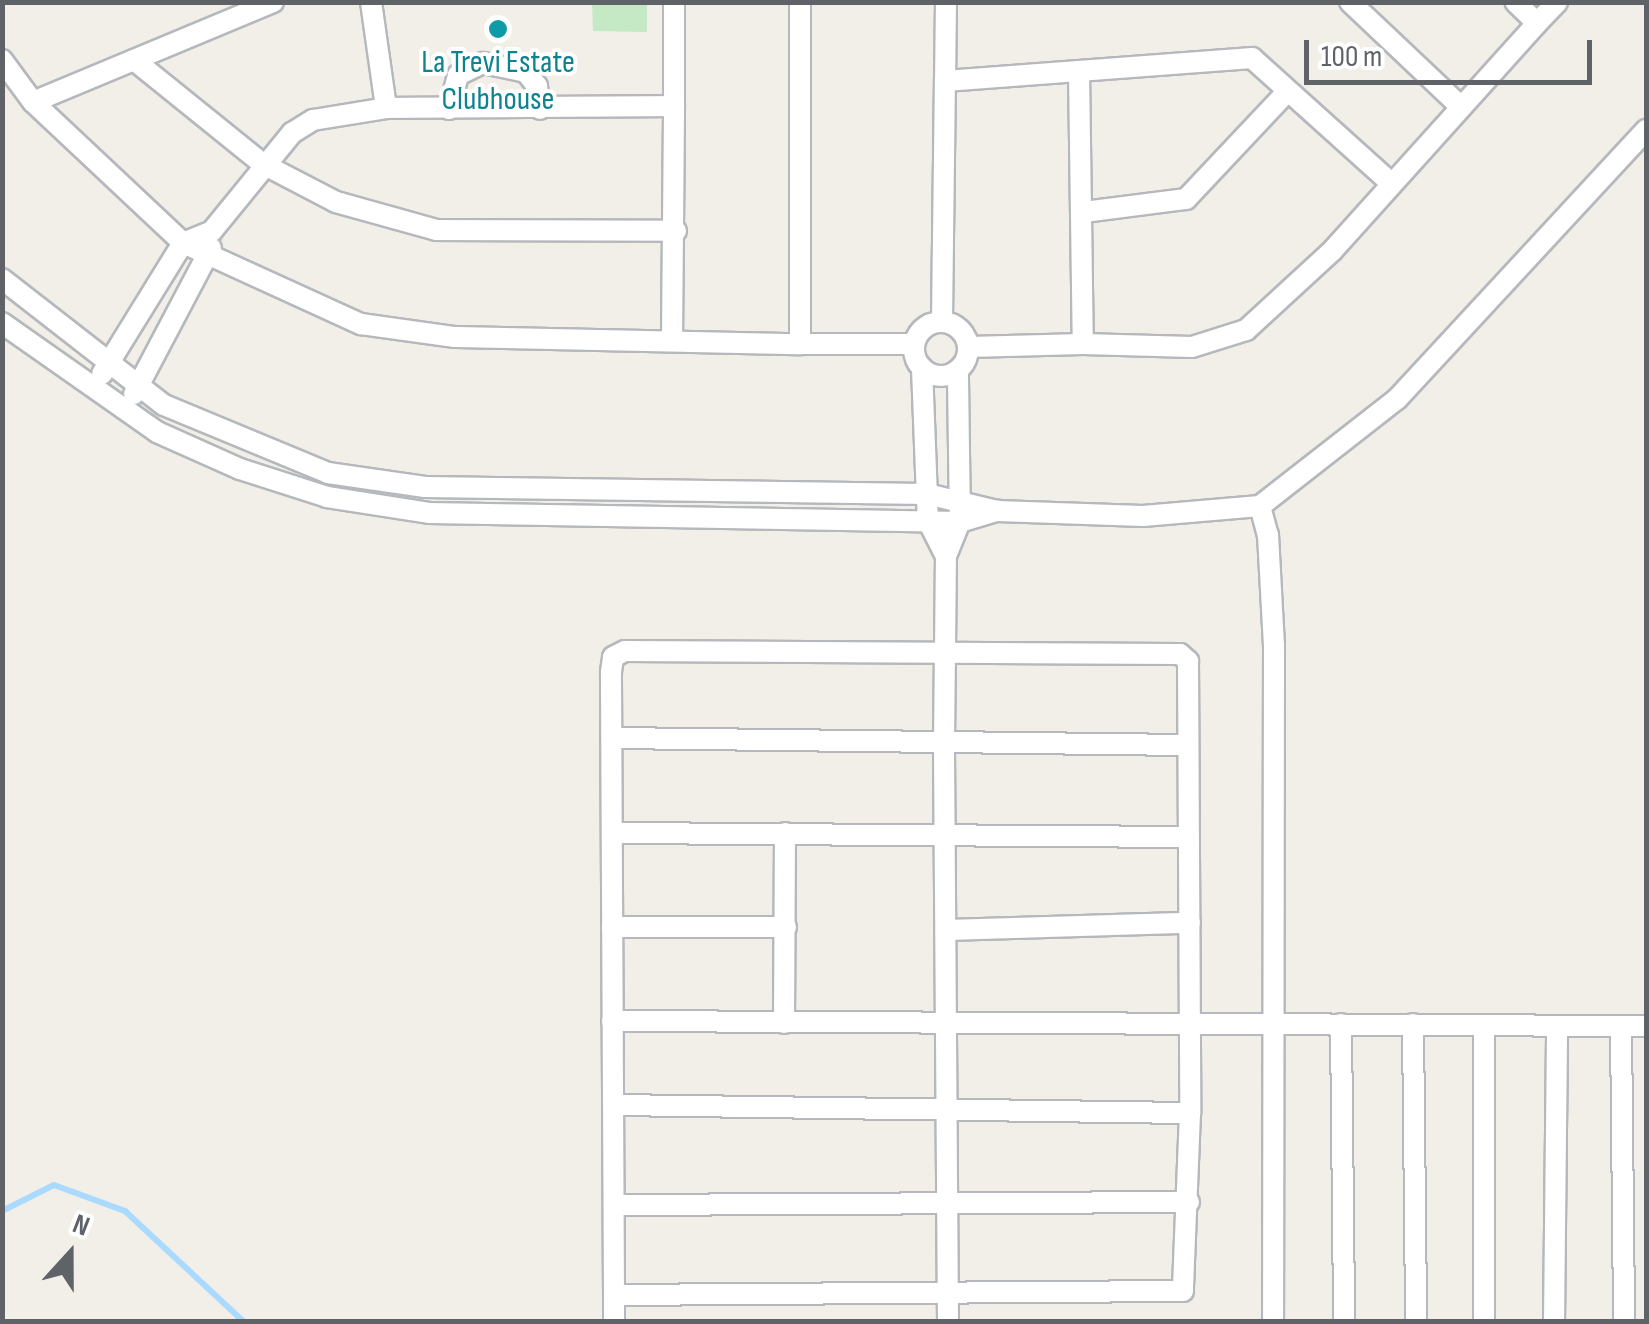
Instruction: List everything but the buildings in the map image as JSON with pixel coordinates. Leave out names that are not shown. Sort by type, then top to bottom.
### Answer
[{"type":"street","points":[[33,102],[273,2]]},
{"type":"street","points":[[372,2],[386,108]]},
{"type":"street","points":[[672,341],[676,232],[674,2]]},
{"type":"street","points":[[800,2],[800,344]]},
{"type":"street","points":[[942,322],[946,2]]},
{"type":"street","points":[[1350,2],[1461,107]]},
{"type":"street","points":[[1515,2],[1537,24]]},
{"type":"street","points":[[968,347],[1192,346],[1246,330],[1332,251],[1557,2]]},
{"type":"street","points":[[945,81],[1242,56],[1262,64],[1287,92],[1392,184]]},
{"type":"street","points":[[2,60],[33,102],[183,243],[361,324],[401,332],[914,344]]},
{"type":"street","points":[[134,60],[264,164],[336,202],[436,230],[676,232]]},
{"type":"street","points":[[450,109],[458,75],[483,63],[526,72],[537,86],[540,110]]},
{"type":"street","points":[[1079,71],[1083,344]]},
{"type":"street","points":[[1084,212],[1186,199],[1287,92]]},
{"type":"street","points":[[94,388],[183,243],[212,231],[282,140],[312,120],[386,108],[540,110],[674,106]]},
{"type":"street","points":[[2,279],[139,385],[231,437],[312,467],[426,487],[928,494],[959,497],[997,511],[1142,516],[1260,506],[1397,399],[1646,130]]},
{"type":"street","points":[[125,410],[210,258],[212,231]]},
{"type":"street","points":[[914,344],[930,324],[942,322],[955,325],[968,347]]},
{"type":"street","points":[[2,323],[125,410],[240,469],[327,497],[429,513],[960,522],[997,511]]},
{"type":"street","points":[[914,344],[922,368],[928,522],[946,556]]},
{"type":"street","points":[[948,1322],[946,556],[960,522],[958,370],[968,347]]},
{"type":"street","points":[[922,368],[933,375],[958,370]]},
{"type":"street","points":[[426,487],[429,513]]},
{"type":"street","points":[[1260,506],[1273,592],[1273,1322]]},
{"type":"street","points":[[614,1295],[1178,1295],[1188,1285],[1189,671],[1180,654],[625,651],[614,658],[612,672],[616,833],[612,927],[614,1322]]},
{"type":"street","points":[[614,738],[1188,746]]},
{"type":"street","points":[[616,833],[1187,837]]},
{"type":"street","points":[[784,1023],[785,833]]},
{"type":"street","points":[[947,930],[1190,923]]},
{"type":"street","points":[[612,927],[786,927]]},
{"type":"street","points":[[612,1021],[1188,1020],[1646,1026]]},
{"type":"street","points":[[1341,1024],[1344,1322]]},
{"type":"street","points":[[1413,1024],[1416,1322]]},
{"type":"street","points":[[1484,1025],[1484,1322]]},
{"type":"street","points":[[1554,1322],[1557,1026]]},
{"type":"street","points":[[1622,1026],[1624,1322]]},
{"type":"street","points":[[614,1105],[1190,1114]]},
{"type":"street","points":[[615,1205],[1189,1202]]},
{"type":"green space","points":[[592,3],[647,3],[647,32],[593,31]]},
{"type":"waterway","points":[[2,1211],[54,1185],[125,1211],[244,1322]]},
{"type":"place","name":"La Trevi Estate Clubhouse","points":[[498,29]]}]
